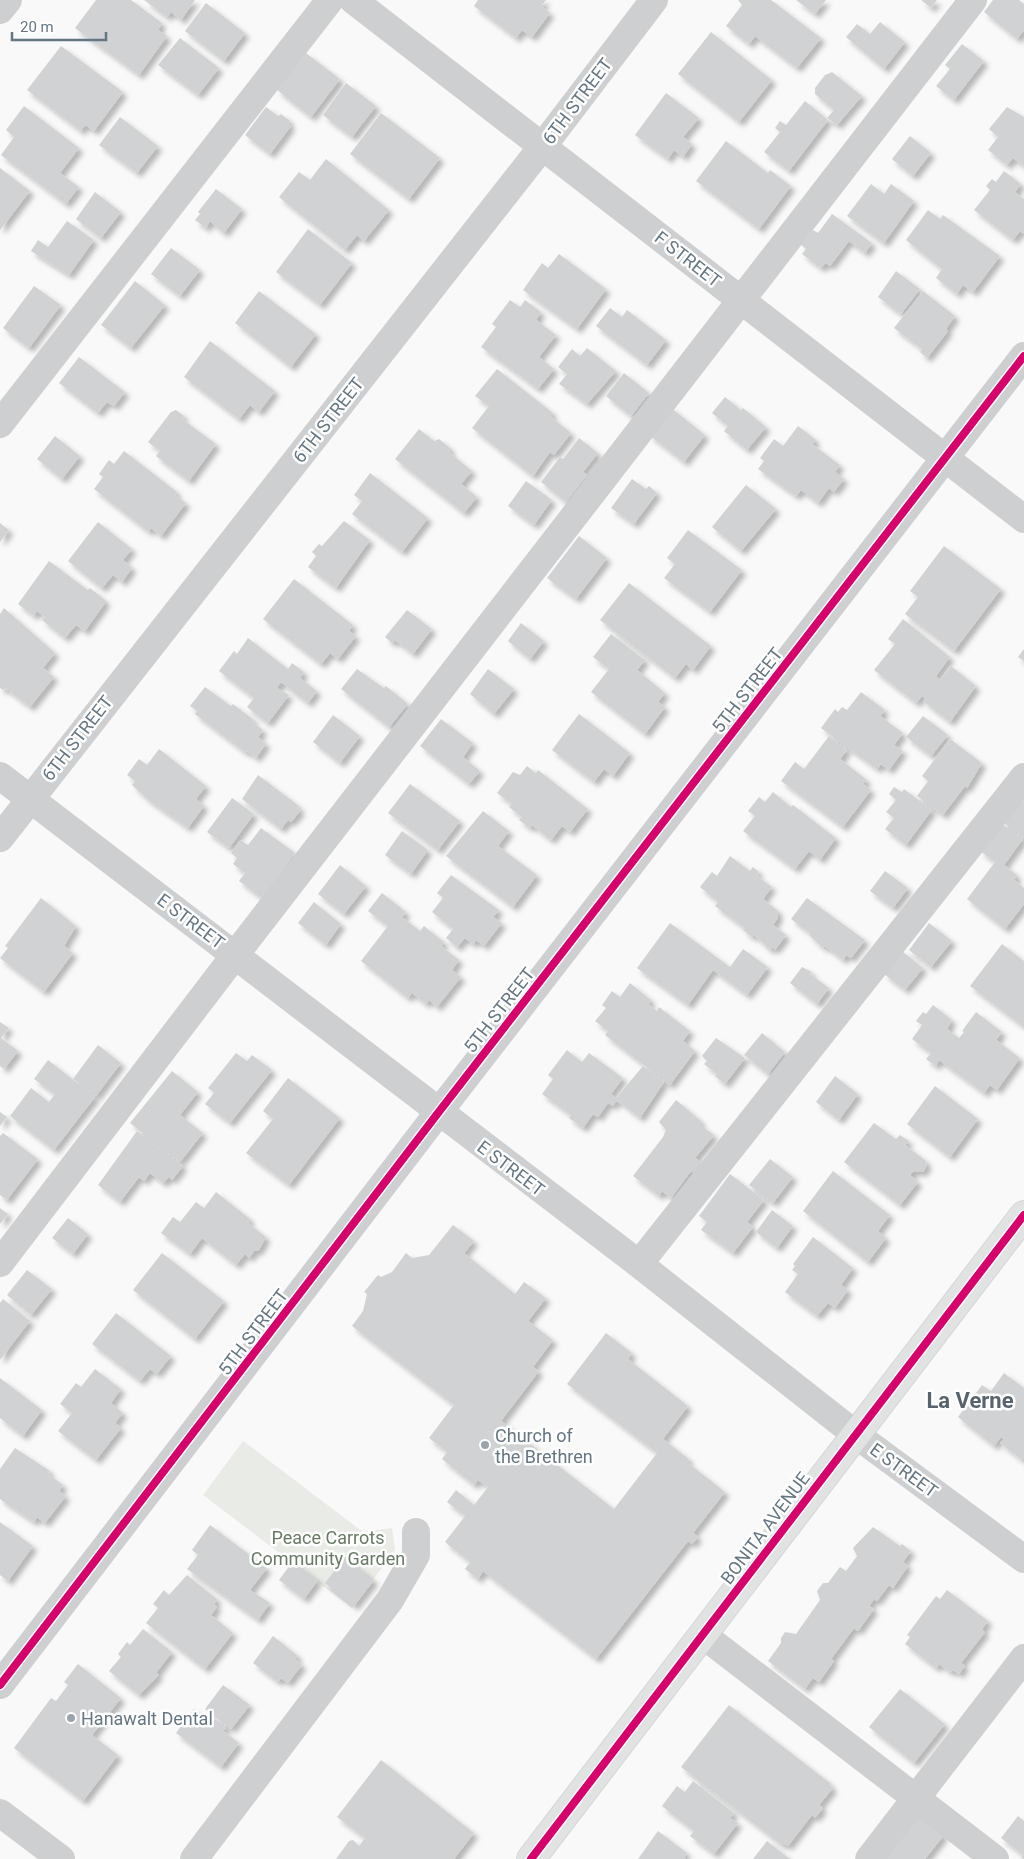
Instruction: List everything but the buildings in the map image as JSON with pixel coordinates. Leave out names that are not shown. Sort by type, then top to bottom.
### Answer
[{"type":"main road","name":"BONITA AVENUE","points":[[531,1859],[1024,1215]]},
{"type":"street","points":[[0,10],[8,0]]},
{"type":"street","points":[[0,424],[330,0]]},
{"type":"street","name":"F STREET","points":[[352,0],[1024,518]]},
{"type":"street","name":"6TH STREET","points":[[0,838],[542,147],[654,0]]},
{"type":"street","points":[[0,1263],[235,955],[973,0]]},
{"type":"street","name":"5TH STREET","points":[[0,1685],[438,1113],[1024,356]]},
{"type":"street","name":"E STREET","points":[[0,776],[438,1113],[639,1264],[855,1434],[1024,1559]]},
{"type":"street","points":[[639,1264],[1024,777]]},
{"type":"street","points":[[194,1859],[390,1600],[416,1555],[416,1532]]},
{"type":"street","points":[[703,1635],[995,1859]]},
{"type":"street","points":[[869,1859],[1024,1658]]},
{"type":"street","points":[[0,1813],[61,1859]]},
{"type":"green space","name":"Peace Carrots Community Garden","points":[[243,1441],[363,1532],[392,1528],[395,1550],[352,1608],[203,1495]]},
{"type":"cycle path","points":[[0,1685],[438,1113],[1024,356]]},
{"type":"cycle path","points":[[531,1859],[1024,1215]]},
{"type":"place","name":"Church of the Brethren","points":[[485,1445]]},
{"type":"place","name":"Hanawalt Dental","points":[[71,1718]]},
{"type":"district","name":"La Verne","points":[[970,1400]]}]
